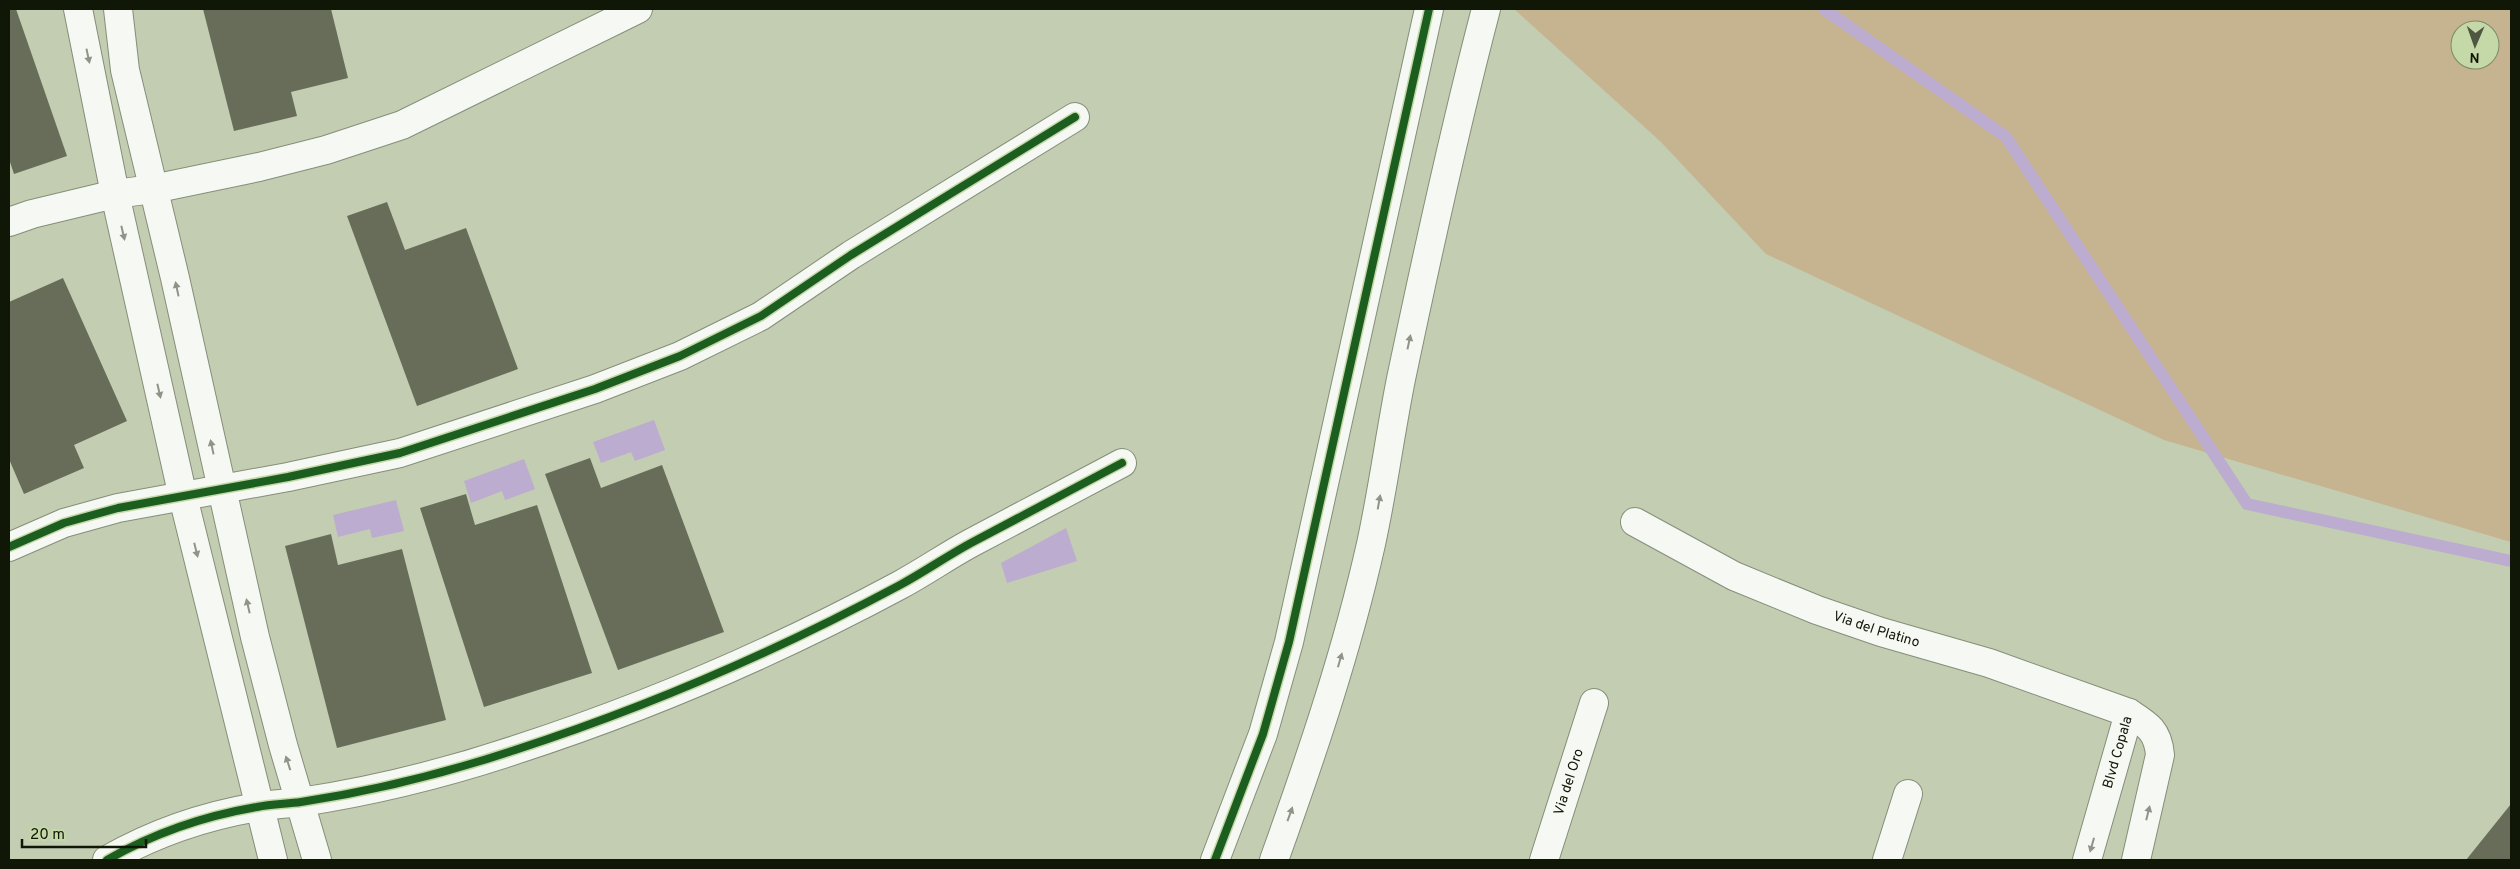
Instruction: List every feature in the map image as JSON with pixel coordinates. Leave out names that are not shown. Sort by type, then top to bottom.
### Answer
[{"type":"street","points":[[78,9],[115,194],[183,497],[258,807],[273,860]]},
{"type":"street","points":[[118,9],[125,70],[255,637],[283,745],[317,860]]},
{"type":"street","points":[[9,222],[32,214],[115,194],[153,189],[259,167],[326,150],[402,125],[638,9]]},
{"type":"street","points":[[1215,860],[1262,734],[1289,642],[1429,9]]},
{"type":"street","points":[[1274,860],[1299,790],[1337,669],[1371,544],[1403,371],[1447,166],[1486,9]]},
{"type":"street","points":[[9,547],[64,523],[118,508],[221,490],[400,453],[595,389],[680,356],[761,316],[851,256],[1075,117]]},
{"type":"street","points":[[107,860],[138,842],[190,822],[258,807],[301,802],[411,779],[512,751],[623,714],[737,665],[823,624],[901,584],[968,544],[1122,463]]},
{"type":"street","name":"Via del Platino","points":[[1635,522],[1734,576],[1817,610],[1989,663],[2129,714]]},
{"type":"street","name":"Via del Oro","points":[[1544,860],[1594,703]]},
{"type":"street","name":"Blvd Copala","points":[[2087,860],[2129,714],[2153,731],[2159,741],[2160,755],[2136,860]]},
{"type":"street","points":[[1888,860],[1908,794]]},
{"type":"shaded area","points":[[1514,9],[2511,9],[2511,542],[2164,440],[1766,254],[1661,142]]},
{"type":"shaded area","points":[[654,420],[665,450],[635,461],[631,452],[601,463],[593,442]]},
{"type":"shaded area","points":[[524,459],[535,489],[505,500],[502,491],[471,503],[464,481]]},
{"type":"shaded area","points":[[396,500],[404,531],[372,538],[370,529],[338,537],[333,515]]},
{"type":"shaded area","points":[[1066,528],[1077,561],[1007,583],[1001,563]]},
{"type":"building","points":[[9,9],[16,9],[67,156],[14,174],[9,159]]},
{"type":"building","points":[[203,9],[331,9],[348,78],[291,92],[297,116],[234,131]]},
{"type":"building","points":[[387,202],[405,250],[466,228],[518,369],[417,406],[347,216]]},
{"type":"building","points":[[63,278],[127,421],[74,445],[84,468],[24,494],[9,459],[9,302]]},
{"type":"building","points":[[590,458],[601,488],[662,465],[724,632],[618,670],[545,474]]},
{"type":"building","points":[[466,494],[475,525],[537,505],[592,673],[484,707],[420,508]]},
{"type":"building","points":[[331,534],[338,565],[402,549],[446,720],[337,748],[285,546]]},
{"type":"building","points":[[2511,804],[2511,860],[2466,860]]},
{"type":"waterway","points":[[1824,9],[2006,137],[2247,504],[2511,561]]},
{"type":"cycle path","points":[[1215,860],[1263,734],[1289,642],[1429,9]]},
{"type":"cycle path","points":[[9,547],[64,523],[118,508],[288,477],[400,453],[595,389],[680,356],[761,316],[851,255],[1075,117]]},
{"type":"cycle path","points":[[107,860],[161,834],[218,815],[382,787],[436,774],[565,733],[663,696],[807,633],[909,580],[971,543],[1122,463]]}]
